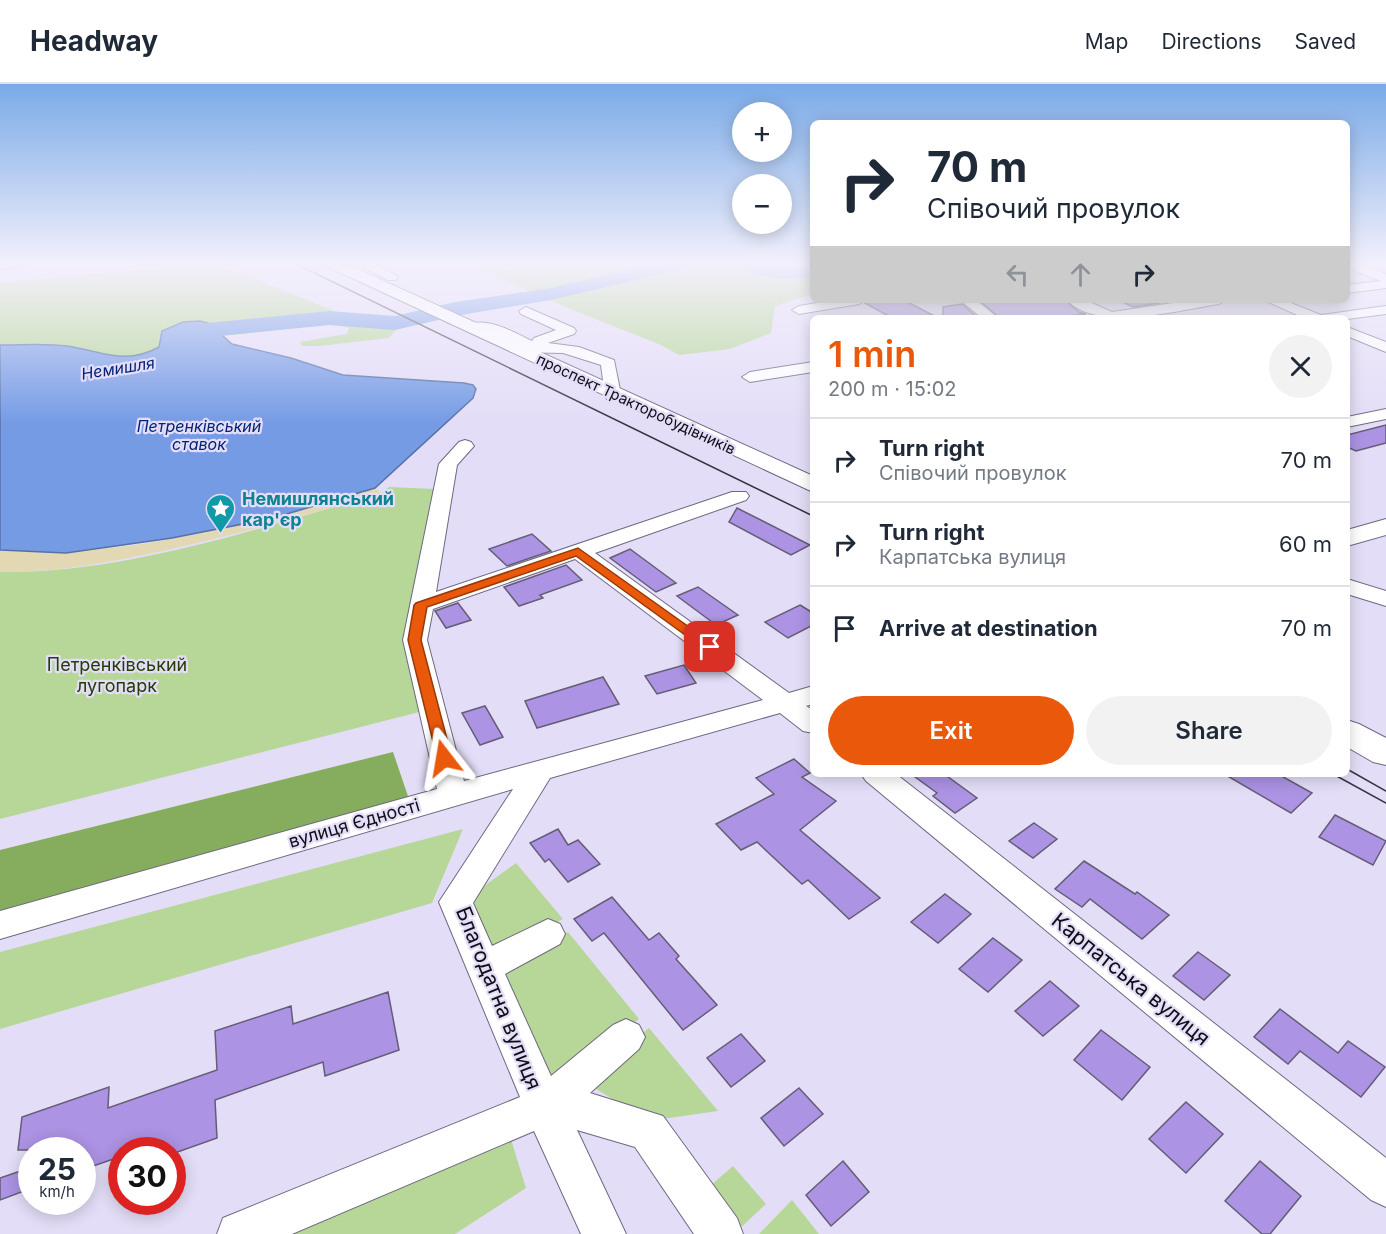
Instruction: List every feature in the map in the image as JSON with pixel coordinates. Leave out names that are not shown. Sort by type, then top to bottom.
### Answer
[{"type":"main road","name":"проспект Тракторобудівників","points":[[442,316],[525,347],[613,395],[810,484]]},
{"type":"main road","points":[[1350,537],[1386,527]]},
{"type":"main road","points":[[1350,734],[1386,753]]},
{"type":"street","points":[[525,347],[569,331],[535,316]]},
{"type":"street","points":[[1350,332],[1386,346]]},
{"type":"street","points":[[750,378],[810,368]]},
{"type":"street","points":[[1350,421],[1386,414]]},
{"type":"street","points":[[453,795],[415,640],[448,464],[465,446]]},
{"type":"street","points":[[421,605],[739,496]]},
{"type":"street","points":[[578,551],[799,699],[810,719]]},
{"type":"street","points":[[1350,587],[1386,599]]},
{"type":"street","name":"вулиця Єдності","points":[[0,925],[799,699]]},
{"type":"street","name":"Благодатна вулиця","points":[[540,771],[456,902],[544,1107],[604,1234]]},
{"type":"street","name":"Карпатська вулиця","points":[[880,777],[1386,1185]]},
{"type":"street","points":[[484,967],[548,934]]},
{"type":"street","points":[[239,1234],[544,1107],[626,1037]]},
{"type":"street","points":[[544,1107],[584,1111],[648,1131],[721,1234]]},
{"type":"green space","points":[[0,316],[366,316],[396,330],[389,338],[319,346],[302,346],[300,342],[347,334],[349,328],[334,324],[222,336],[160,336],[159,347],[135,356],[113,356],[59,345],[0,345]]},
{"type":"green space","points":[[587,316],[774,316],[771,333],[730,349],[679,355],[661,345]]},
{"type":"green space","name":"Петренківський лугопарк","points":[[389,487],[435,489],[410,627],[423,711],[0,819],[0,572],[47,571],[144,557],[290,520],[382,493]]},
{"type":"green space","points":[[393,752],[412,808],[0,927],[0,850]]},
{"type":"green space","points":[[463,829],[432,903],[0,1029],[0,952]]},
{"type":"green space","points":[[516,863],[563,919],[489,959],[462,902]]},
{"type":"green space","points":[[568,932],[639,1019],[547,1090],[494,971]]},
{"type":"green space","points":[[649,1028],[718,1111],[648,1121],[585,1082]]},
{"type":"green space","points":[[509,1133],[526,1188],[455,1234],[282,1234]]},
{"type":"green space","points":[[733,1166],[766,1204],[735,1233],[702,1193]]},
{"type":"green space","points":[[792,1200],[819,1234],[759,1234]]},
{"type":"sand","name":"Немишлянський кар'єр","points":[[375,488],[382,493],[167,550],[63,569],[0,572],[0,550],[47,552],[142,544],[237,525]]},
{"type":"water","name":"Петренківський ставок","points":[[200,321],[223,327],[223,336],[232,344],[291,358],[343,375],[464,383],[473,385],[476,389],[473,398],[375,488],[273,518],[172,538],[66,553],[0,550],[0,345],[59,345],[113,355],[135,356],[159,347],[162,331],[183,322]]},
{"type":"building","points":[[1386,425],[1386,443],[1356,451],[1350,448],[1350,434]]},
{"type":"building","points":[[737,508],[810,545],[791,555],[729,522]]},
{"type":"building","points":[[532,534],[551,551],[507,566],[489,549]]},
{"type":"building","points":[[630,549],[676,583],[656,592],[610,558]]},
{"type":"building","points":[[566,565],[582,580],[540,595],[543,598],[519,606],[504,587]]},
{"type":"building","points":[[698,587],[738,615],[716,625],[677,596]]},
{"type":"building","points":[[458,603],[471,620],[446,628],[435,611]]},
{"type":"building","points":[[800,605],[810,611],[810,627],[788,638],[765,622]]},
{"type":"building","points":[[684,665],[696,683],[657,694],[645,676]]},
{"type":"building","points":[[603,677],[619,704],[537,728],[525,701]]},
{"type":"building","points":[[485,706],[503,737],[480,745],[462,713]]},
{"type":"building","points":[[794,759],[810,773],[802,777],[836,801],[800,830],[880,898],[849,919],[808,880],[802,884],[757,842],[741,850],[716,824],[774,794],[756,778]]},
{"type":"building","points":[[915,777],[948,777],[977,798],[955,813],[933,796],[937,793]]},
{"type":"building","points":[[1229,777],[1283,777],[1312,793],[1291,813]]},
{"type":"building","points":[[1335,815],[1386,841],[1373,865],[1319,837]]},
{"type":"building","points":[[1034,823],[1057,839],[1033,858],[1009,841]]},
{"type":"building","points":[[558,829],[568,845],[578,840],[600,864],[568,882],[549,859],[545,862],[530,843]]},
{"type":"building","points":[[1084,861],[1135,894],[1137,892],[1169,915],[1142,939],[1090,899],[1082,907],[1055,889]]},
{"type":"building","points":[[945,894],[971,914],[938,943],[911,922]]},
{"type":"building","points":[[612,897],[649,940],[659,933],[679,956],[676,959],[717,1005],[683,1030],[604,933],[592,941],[574,919]]},
{"type":"building","points":[[993,938],[1022,960],[988,992],[959,969]]},
{"type":"building","points":[[1198,952],[1230,975],[1204,1000],[1173,976]]},
{"type":"building","points":[[1050,981],[1079,1006],[1043,1036],[1015,1011]]},
{"type":"building","points":[[388,992],[399,1050],[325,1076],[323,1062],[215,1100],[217,1138],[186,1149],[186,1137],[108,1137],[108,1161],[96,1165],[96,1137],[20,1137],[22,1117],[109,1087],[108,1108],[217,1070],[215,1031],[291,1006],[293,1024]]},
{"type":"building","points":[[1280,1009],[1338,1053],[1348,1041],[1385,1067],[1361,1097],[1300,1051],[1288,1064],[1254,1037]]},
{"type":"building","points":[[1101,1030],[1150,1067],[1122,1100],[1074,1060]]},
{"type":"building","points":[[741,1034],[765,1061],[731,1087],[707,1058]]},
{"type":"building","points":[[799,1088],[823,1114],[784,1146],[761,1118]]},
{"type":"building","points":[[1186,1102],[1223,1134],[1186,1173],[1149,1139]]},
{"type":"building","points":[[843,1161],[869,1192],[831,1226],[806,1195]]},
{"type":"building","points":[[1260,1161],[1301,1196],[1270,1234],[1262,1234],[1225,1201]]},
{"type":"building","points":[[18,1172],[18,1193],[0,1200],[0,1178]]},
{"type":"waterway","name":"Немишля","points":[[176,354],[194,337],[207,330],[329,318],[395,323],[426,316]]},
{"type":"tram line","points":[[402,316],[810,515]]},
{"type":"tram line","points":[[1350,771],[1386,791]]},
{"type":"tram line","points":[[1338,777],[1386,803]]},
{"type":"place","name":"Немишлянський кар'єр","points":[[221,534]]},
{"type":"route","points":[[444,758],[415,640],[421,605],[578,551],[710,647]]}]
